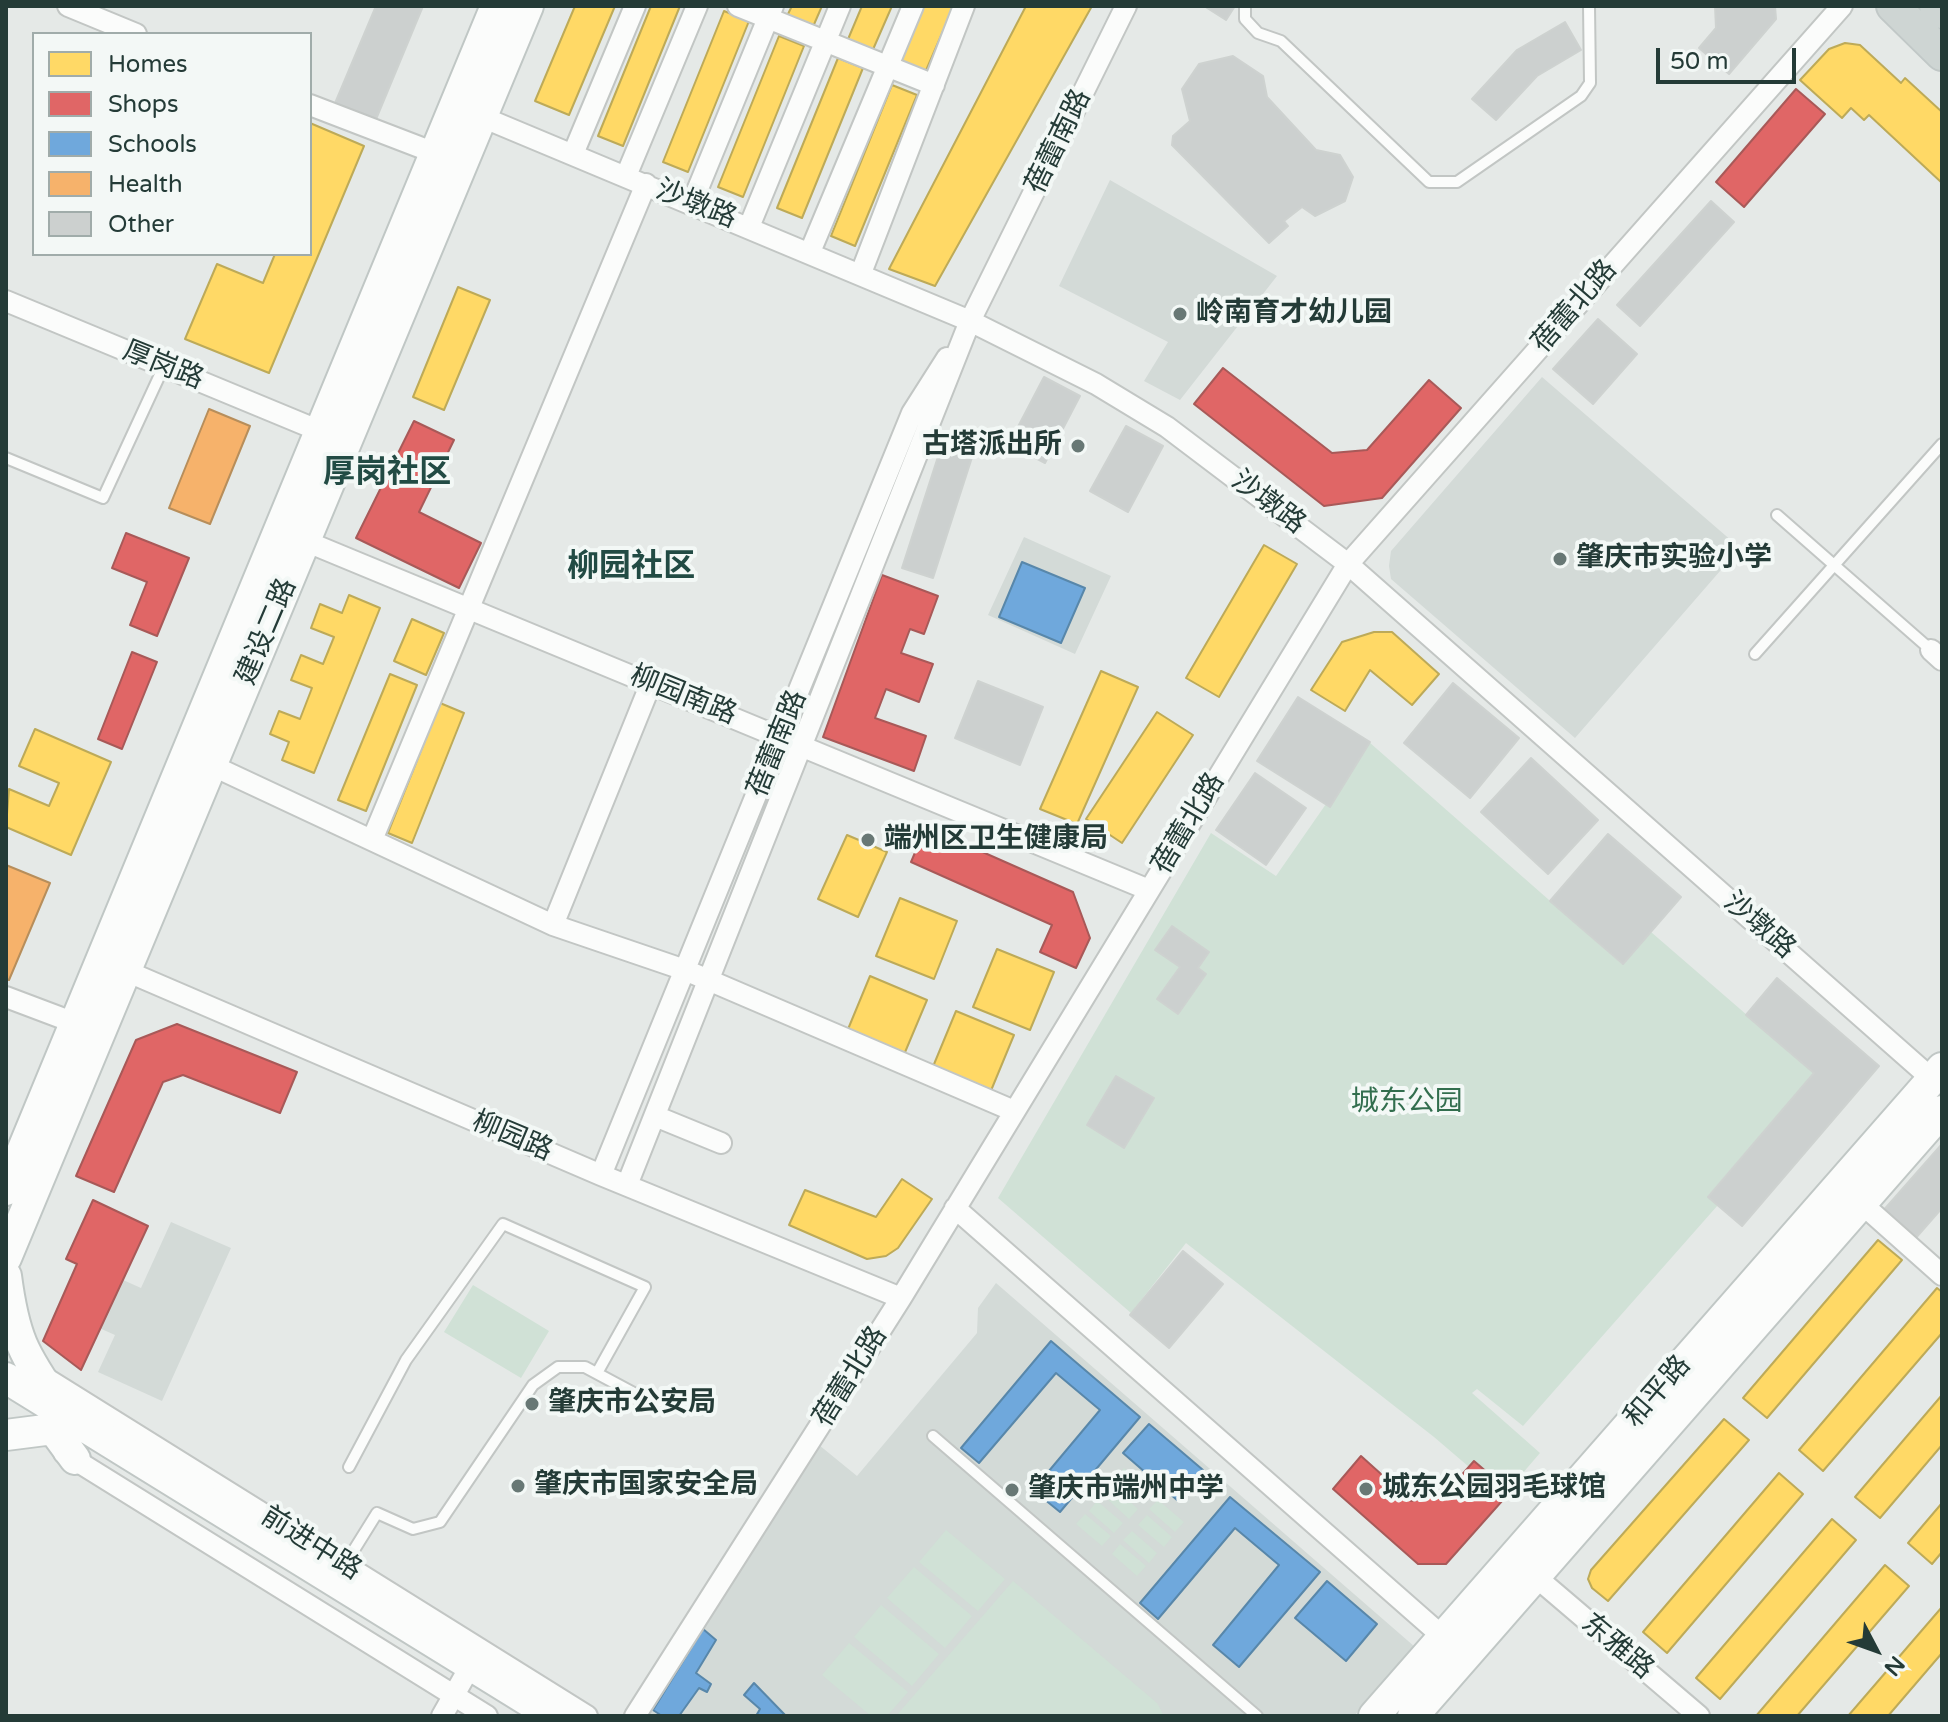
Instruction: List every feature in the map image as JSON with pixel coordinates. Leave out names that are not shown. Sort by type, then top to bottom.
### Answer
[{"type":"main road","name":"建设二路","points":[[6,1258],[528,6]]},
{"type":"main road","points":[[1893,6],[1942,54]]},
{"type":"main road","points":[[1936,6],[1942,12]]},
{"type":"main road","name":"建设二路","points":[[7,1187],[435,153],[490,8]]},
{"type":"main road","name":"和平路","points":[[1413,1716],[1454,1646],[1937,1073]]},
{"type":"main road","name":"和平路","points":[[1374,1716],[1536,1577],[1942,1111]]},
{"type":"main road","points":[[6,1276],[21,1374],[49,1423],[75,1459]]},
{"type":"main road","name":"前进中路","points":[[6,1402],[49,1423],[515,1716]]},
{"type":"main road","points":[[49,1423],[336,1578],[462,1681],[553,1716]]},
{"type":"street","points":[[68,6],[131,32]]},
{"type":"street","points":[[573,154],[635,6]]},
{"type":"street","points":[[626,176],[697,6]]},
{"type":"street","points":[[738,6],[770,12],[825,43],[934,85]]},
{"type":"street","points":[[749,227],[840,6]]},
{"type":"street","points":[[810,252],[913,6]]},
{"type":"street","points":[[861,273],[964,6]]},
{"type":"street","name":"蓓蕾南路","points":[[627,1185],[970,321],[1126,6]]},
{"type":"street","name":"蓓蕾北路","points":[[635,1716],[901,1298],[1348,564],[1842,6]]},
{"type":"street","points":[[692,203],[770,12]]},
{"type":"street","points":[[312,106],[435,153]]},
{"type":"street","name":"沙墩路","points":[[482,117],[970,321],[1096,384],[1167,427],[1348,564],[1937,1073]]},
{"type":"street","points":[[372,840],[646,184]]},
{"type":"street","name":"厚岗路","points":[[6,301],[320,431]]},
{"type":"street","name":"蓓蕾南路","points":[[601,1175],[912,413],[970,321]]},
{"type":"street","name":"柳园南路","points":[[305,541],[1149,890]]},
{"type":"street","points":[[553,925],[651,683]]},
{"type":"street","points":[[211,765],[553,925],[685,970],[1014,1111]]},
{"type":"street","name":"柳园路","points":[[126,971],[601,1175],[901,1298]]},
{"type":"street","points":[[6,997],[75,1023]]},
{"type":"street","points":[[655,1116],[721,1143]]},
{"type":"street","points":[[1861,1203],[1942,1275]]},
{"type":"street","points":[[955,1208],[1454,1646]]},
{"type":"street","name":"前进中路","points":[[75,1459],[462,1681],[487,1716]]},
{"type":"street","name":"东雅路","points":[[1536,1577],[1699,1716]]},
{"type":"street","name":"前进中路","points":[[336,1578],[587,1716]]},
{"type":"street","points":[[442,1716],[462,1681]]},
{"type":"lane","points":[[1245,6],[1245,19],[1258,33],[1281,41],[1429,182],[1457,182],[1581,96],[1590,83],[1589,6]]},
{"type":"lane","points":[[6,458],[103,498],[164,366]]},
{"type":"lane","points":[[1755,654],[1942,444]]},
{"type":"lane","points":[[1777,515],[1936,655]]},
{"type":"lane","points":[[349,1467],[406,1360],[503,1224],[645,1287],[597,1373]]},
{"type":"lane","points":[[336,1578],[377,1513],[413,1529],[440,1522],[533,1385],[558,1367],[585,1367],[656,1405]]},
{"type":"lane","points":[[933,1436],[1257,1716]]},
{"type":"shaded area","name":"岭南育才幼儿园","points":[[1110,180],[1277,276],[1180,400],[1144,381],[1168,342],[1059,286]]},
{"type":"shaded area","name":"肇庆市实验小学","points":[[1542,377],[1740,548],[1575,738],[1391,579],[1389,566],[1391,551]]},
{"type":"shaded area","points":[[1024,537],[1111,576],[1075,654],[988,615]]},
{"type":"shaded area","points":[[171,1222],[231,1248],[162,1401],[98,1372],[115,1335],[63,1312],[85,1263],[141,1288]]},
{"type":"shaded area","name":"肇庆市端州中学","points":[[996,1283],[1415,1647],[1354,1716],[643,1716],[819,1445],[857,1476],[977,1333],[978,1308]]},
{"type":"green space","name":"城东公园","points":[[1369,742],[1622,964],[1651,932],[1814,1073],[1708,1196],[1718,1205],[1523,1426],[1477,1389],[1472,1393],[1540,1453],[1503,1496],[1434,1437],[1186,1243],[1131,1313],[998,1198],[1211,833],[1276,876]]},
{"type":"green space","points":[[473,1285],[549,1331],[521,1378],[444,1332]]},
{"type":"green space","points":[[1124,1468],[1150,1491],[1141,1501],[1116,1478]]},
{"type":"green space","points":[[1112,1486],[1138,1509],[1129,1519],[1104,1496]]},
{"type":"green space","points":[[1158,1500],[1184,1522],[1175,1532],[1149,1509]]},
{"type":"green space","points":[[1097,1501],[1123,1523],[1114,1533],[1089,1511]]},
{"type":"green space","points":[[1085,1514],[1111,1536],[1102,1546],[1076,1524]]},
{"type":"green space","points":[[1147,1515],[1172,1537],[1164,1547],[1138,1525]]},
{"type":"green space","points":[[946,1530],[1005,1579],[978,1611],[919,1562]]},
{"type":"green space","points":[[1132,1531],[1157,1553],[1149,1563],[1123,1540]]},
{"type":"green space","points":[[1120,1544],[1146,1566],[1137,1576],[1112,1554]]},
{"type":"green space","points":[[914,1567],[972,1616],[945,1648],[887,1598]]},
{"type":"green space","points":[[1013,1581],[1157,1703],[1164,1716],[896,1716]]},
{"type":"green space","points":[[881,1605],[939,1654],[912,1686],[854,1637]]},
{"type":"green space","points":[[849,1643],[908,1692],[887,1716],[871,1716],[822,1675]]},
{"type":"building: Homes","points":[[575,6],[615,6],[569,115],[535,101]]},
{"type":"building: Homes","points":[[651,6],[680,6],[623,146],[598,136]]},
{"type":"building: Homes","points":[[792,6],[822,6],[812,29],[786,18]]},
{"type":"building: Homes","points":[[862,6],[892,6],[871,54],[846,44]]},
{"type":"building: Homes","points":[[924,6],[954,6],[924,75],[899,64]]},
{"type":"building: Homes","points":[[1026,6],[1092,6],[935,286],[889,269]]},
{"type":"building: Homes","points":[[724,11],[749,21],[688,172],[663,162]]},
{"type":"building: Homes","points":[[779,36],[804,46],[743,197],[718,187]]},
{"type":"building: Homes","points":[[1845,43],[1860,45],[1901,83],[1905,78],[1942,112],[1942,183],[1869,115],[1864,120],[1851,108],[1842,118],[1800,80],[1829,49]]},
{"type":"building: Homes","points":[[838,58],[863,68],[802,218],[777,208]]},
{"type":"building: Homes","points":[[892,85],[917,95],[855,246],[831,236]]},
{"type":"building: Homes","points":[[312,124],[364,146],[269,373],[185,339],[217,264],[263,283],[274,256],[312,256]]},
{"type":"building: Homes","points":[[458,287],[490,300],[444,410],[413,397]]},
{"type":"building: Homes","points":[[1264,545],[1297,564],[1219,697],[1186,678]]},
{"type":"building: Homes","points":[[349,595],[380,608],[314,773],[282,760],[289,742],[270,734],[279,711],[300,719],[312,688],[291,680],[301,655],[323,664],[334,637],[311,628],[320,604],[342,613]]},
{"type":"building: Homes","points":[[412,619],[444,633],[426,675],[394,661]]},
{"type":"building: Homes","points":[[1374,632],[1392,632],[1439,674],[1412,705],[1370,670],[1345,711],[1311,690],[1342,642]]},
{"type":"building: Homes","points":[[1101,671],[1138,687],[1077,824],[1040,809]]},
{"type":"building: Homes","points":[[390,674],[417,685],[366,811],[338,800]]},
{"type":"building: Homes","points":[[440,703],[464,713],[412,843],[388,833]]},
{"type":"building: Homes","points":[[1157,712],[1193,735],[1122,843],[1086,819]]},
{"type":"building: Homes","points":[[35,729],[111,762],[71,855],[6,827],[9,789],[49,806],[59,783],[19,766]]},
{"type":"building: Homes","points":[[847,835],[887,852],[858,917],[818,899]]},
{"type":"building: Homes","points":[[900,898],[957,921],[934,979],[876,956]]},
{"type":"building: Homes","points":[[997,949],[1054,972],[1030,1030],[973,1007]]},
{"type":"building: Homes","points":[[870,976],[927,1000],[903,1057],[846,1034]]},
{"type":"building: Homes","points":[[956,1011],[1014,1035],[990,1093],[932,1069]]},
{"type":"building: Homes","points":[[902,1179],[932,1199],[898,1248],[886,1256],[867,1259],[789,1225],[805,1190],[876,1217]]},
{"type":"building: Homes","points":[[1878,1240],[1902,1260],[1767,1418],[1743,1398]]},
{"type":"building: Homes","points":[[1937,1288],[1942,1292],[1942,1333],[1823,1471],[1799,1450]]},
{"type":"building: Homes","points":[[1942,1395],[1942,1445],[1880,1518],[1855,1497]]},
{"type":"building: Homes","points":[[1724,1419],[1749,1440],[1608,1601],[1592,1588],[1588,1579],[1591,1570]]},
{"type":"building: Homes","points":[[1779,1473],[1803,1494],[1667,1653],[1643,1632]]},
{"type":"building: Homes","points":[[1942,1503],[1942,1552],[1932,1564],[1908,1543]]},
{"type":"building: Homes","points":[[1832,1519],[1856,1540],[1720,1699],[1696,1678]]},
{"type":"building: Homes","points":[[1885,1565],[1909,1586],[1797,1716],[1756,1716]]},
{"type":"building: Homes","points":[[1942,1607],[1942,1653],[1888,1716],[1848,1716]]},
{"type":"building: Shops","points":[[1796,89],[1825,114],[1744,207],[1716,182]]},
{"type":"building: Shops","points":[[1223,368],[1332,453],[1367,450],[1429,380],[1461,408],[1382,498],[1324,506],[1194,404]]},
{"type":"building: Shops","points":[[414,421],[454,440],[419,512],[481,543],[459,588],[356,538]]},
{"type":"building: Shops","points":[[126,533],[189,558],[157,636],[130,625],[147,582],[112,568]]},
{"type":"building: Shops","points":[[882,575],[938,596],[924,634],[910,629],[901,653],[933,664],[919,702],[886,689],[875,718],[926,736],[914,771],[823,737]]},
{"type":"building: Shops","points":[[132,652],[157,662],[122,749],[98,739]]},
{"type":"building: Shops","points":[[926,827],[1073,892],[1090,938],[1076,968],[1040,952],[1052,925],[911,862]]},
{"type":"building: Shops","points":[[177,1024],[297,1072],[280,1113],[183,1075],[163,1082],[114,1192],[76,1176],[136,1040]]},
{"type":"building: Shops","points":[[93,1200],[148,1226],[81,1370],[43,1341],[77,1264],[66,1259]]},
{"type":"building: Shops","points":[[1361,1456],[1411,1501],[1444,1495],[1474,1461],[1510,1492],[1446,1564],[1418,1564],[1333,1489]]},
{"type":"building: Schools","points":[[1022,562],[1085,588],[1061,643],[999,617]]},
{"type":"building: Schools","points":[[1051,1341],[1140,1417],[1060,1512],[1033,1490],[1100,1410],[1056,1373],[979,1463],[961,1448]]},
{"type":"building: Schools","points":[[1149,1424],[1203,1470],[1177,1500],[1123,1453]]},
{"type":"building: Schools","points":[[1230,1497],[1320,1572],[1239,1667],[1213,1645],[1279,1565],[1235,1528],[1158,1619],[1140,1603]]},
{"type":"building: Schools","points":[[1327,1581],[1377,1624],[1346,1661],[1295,1618]]},
{"type":"building: Schools","points":[[703,1629],[716,1640],[696,1673],[711,1684],[707,1692],[699,1688],[679,1716],[662,1716],[653,1710]]},
{"type":"building: Schools","points":[[754,1683],[786,1716],[756,1716],[760,1709],[744,1695]]},
{"type":"building: Health","points":[[209,409],[250,426],[210,524],[169,508]]},
{"type":"building: Health","points":[[6,865],[50,883],[9,980],[6,979]]},
{"type":"building: Other","points":[[376,6],[423,6],[374,124],[333,108]]},
{"type":"building: Other","points":[[1204,6],[1235,6],[1226,20]]},
{"type":"building: Other","points":[[1715,6],[1775,6],[1776,19],[1729,74],[1699,48],[1716,28]]},
{"type":"building: Other","points":[[1565,22],[1581,50],[1537,76],[1496,120],[1472,99],[1517,50]]},
{"type":"building: Other","points":[[1233,56],[1263,76],[1267,97],[1316,150],[1340,155],[1353,177],[1345,201],[1315,216],[1302,207],[1284,221],[1288,226],[1269,243],[1172,145],[1173,136],[1190,121],[1182,89],[1199,64]]},
{"type":"building: Other","points":[[1711,201],[1734,222],[1640,326],[1617,305]]},
{"type":"building: Other","points":[[1598,319],[1637,354],[1593,404],[1553,369]]},
{"type":"building: Other","points":[[1044,377],[1080,396],[1045,463],[1009,444]]},
{"type":"building: Other","points":[[1126,426],[1163,446],[1128,512],[1090,491]]},
{"type":"building: Other","points":[[945,435],[976,445],[933,578],[902,568]]},
{"type":"building: Other","points":[[978,681],[1043,707],[1020,765],[955,738]]},
{"type":"building: Other","points":[[1453,683],[1519,738],[1470,798],[1404,743]]},
{"type":"building: Other","points":[[1298,697],[1370,742],[1330,807],[1257,761]]},
{"type":"building: Other","points":[[1531,758],[1598,820],[1548,874],[1481,812]]},
{"type":"building: Other","points":[[1255,773],[1306,808],[1266,865],[1216,830]]},
{"type":"building: Other","points":[[1608,834],[1681,897],[1623,964],[1550,901]]},
{"type":"building: Other","points":[[1172,926],[1209,952],[1198,968],[1206,974],[1178,1014],[1157,999],[1180,967],[1155,950]]},
{"type":"building: Other","points":[[1777,978],[1879,1066],[1742,1226],[1708,1197],[1814,1073],[1746,1015]]},
{"type":"building: Other","points":[[1116,1076],[1154,1098],[1124,1148],[1087,1125]]},
{"type":"building: Other","points":[[1942,1144],[1942,1208],[1914,1240],[1882,1212]]},
{"type":"building: Other","points":[[1183,1251],[1223,1284],[1169,1348],[1130,1315]]},
{"type":"place","name":"岭南育才幼儿园","points":[[1180,314]]},
{"type":"place","name":"古塔派出所","points":[[1078,446]]},
{"type":"place","name":"肇庆市实验小学","points":[[1560,559]]},
{"type":"place","name":"端州区卫生健康局","points":[[868,840]]},
{"type":"place","name":"肇庆市公安局","points":[[532,1404]]},
{"type":"place","name":"肇庆市国家安全局","points":[[518,1486]]},
{"type":"place","name":"城东公园羽毛球馆","points":[[1366,1489]]},
{"type":"place","name":"肇庆市端州中学","points":[[1012,1490]]},
{"type":"district","name":"厚岗社区","points":[[387,474]]},
{"type":"district","name":"柳园社区","points":[[631,568]]}]
